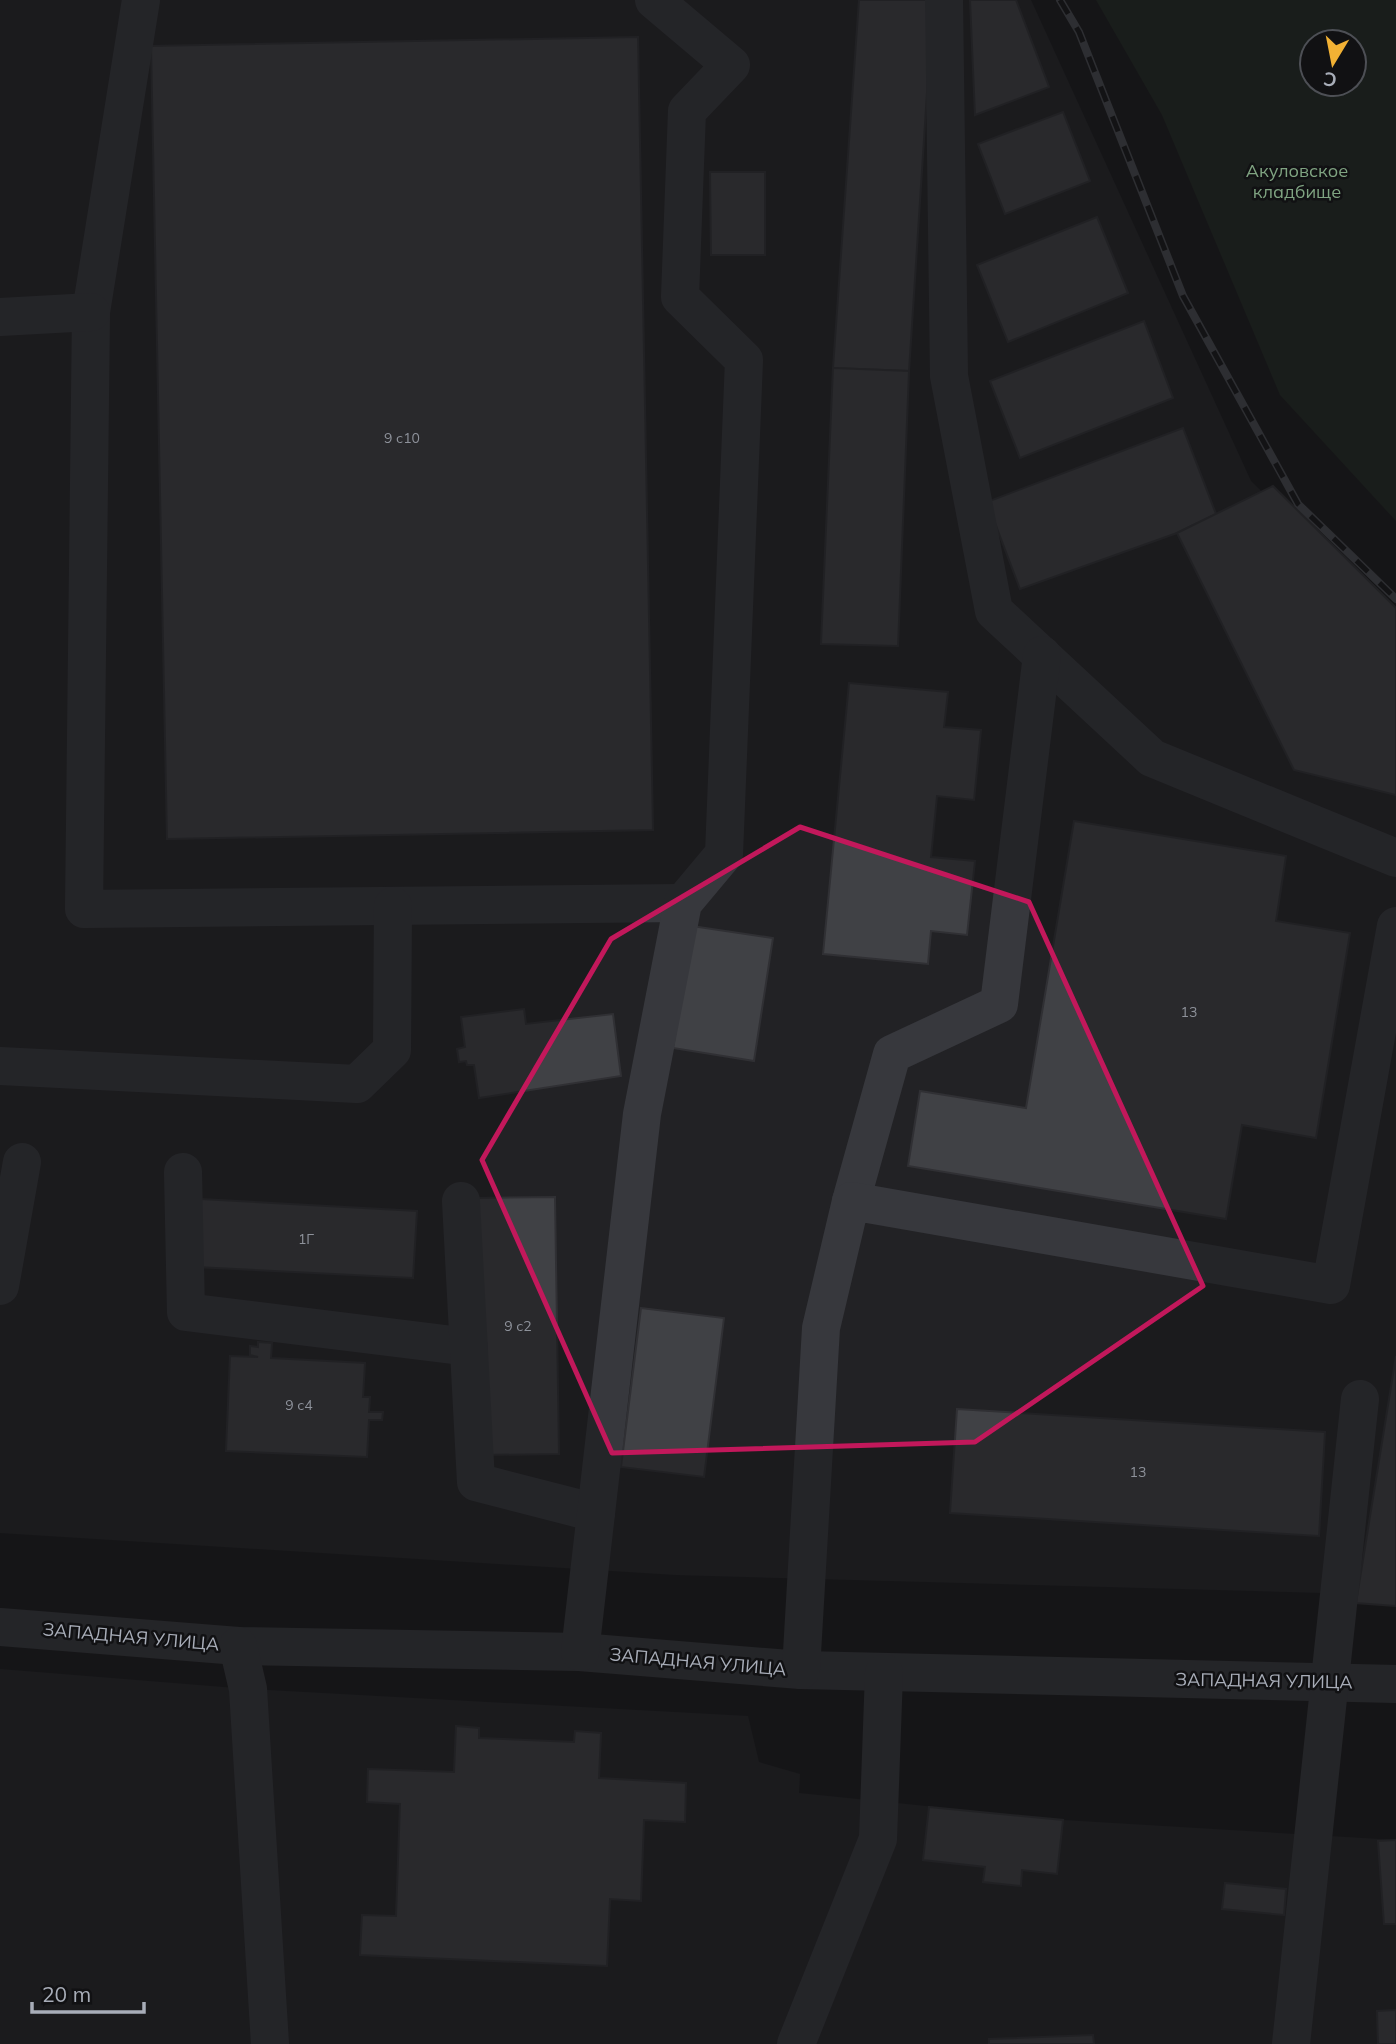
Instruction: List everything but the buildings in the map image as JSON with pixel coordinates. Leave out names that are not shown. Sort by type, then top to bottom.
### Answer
[{"type":"street","points":[[141,0],[92,312],[84,909],[683,903]]},
{"type":"street","points":[[580,1652],[642,1114],[683,903],[724,854],[744,360],[680,297],[687,111],[731,65],[654,0]]},
{"type":"street","points":[[944,0],[949,376],[994,611],[1152,758],[1396,858]]},
{"type":"street","points":[[0,317],[92,312]]},
{"type":"street","points":[[801,1670],[821,1328],[851,1201],[892,1054],[999,1004],[1042,656]]},
{"type":"street","points":[[0,1066],[356,1084],[392,1050],[393,906]]},
{"type":"street","points":[[851,1201],[1331,1285],[1396,926]]},
{"type":"street","points":[[0,1286],[22,1162]]},
{"type":"street","points":[[183,1172],[186,1312],[469,1347]]},
{"type":"street","points":[[461,1200],[477,1482],[596,1513]]},
{"type":"street","points":[[1291,2044],[1360,1399]]},
{"type":"street","name":"ЗАПАДНАЯ УЛИЦА","points":[[0,1627],[238,1646],[580,1652],[801,1670],[1396,1684]]},
{"type":"street","points":[[238,1646],[248,1689],[270,2044]]},
{"type":"street","points":[[796,2044],[878,1839],[884,1672]]},
{"type":"highlighted area","points":[[800,827],[1029,902],[1203,1286],[975,1442],[612,1453],[482,1160],[611,939]]},
{"type":"shaded area","points":[[0,0],[1031,0],[1251,481],[1396,624],[1396,1595],[676,1575],[0,1533]]},
{"type":"shaded area","points":[[0,1669],[248,1689],[748,1716],[759,1762],[800,1774],[799,1793],[1063,1820],[1396,1840],[1396,2044],[0,2044]]},
{"type":"green space","name":"Акуловское кладбище","points":[[1096,0],[1396,0],[1396,521],[1280,395],[1162,115]]},
{"type":"railway","points":[[1060,0],[1079,32],[1183,296],[1298,504],[1396,599]]}]
